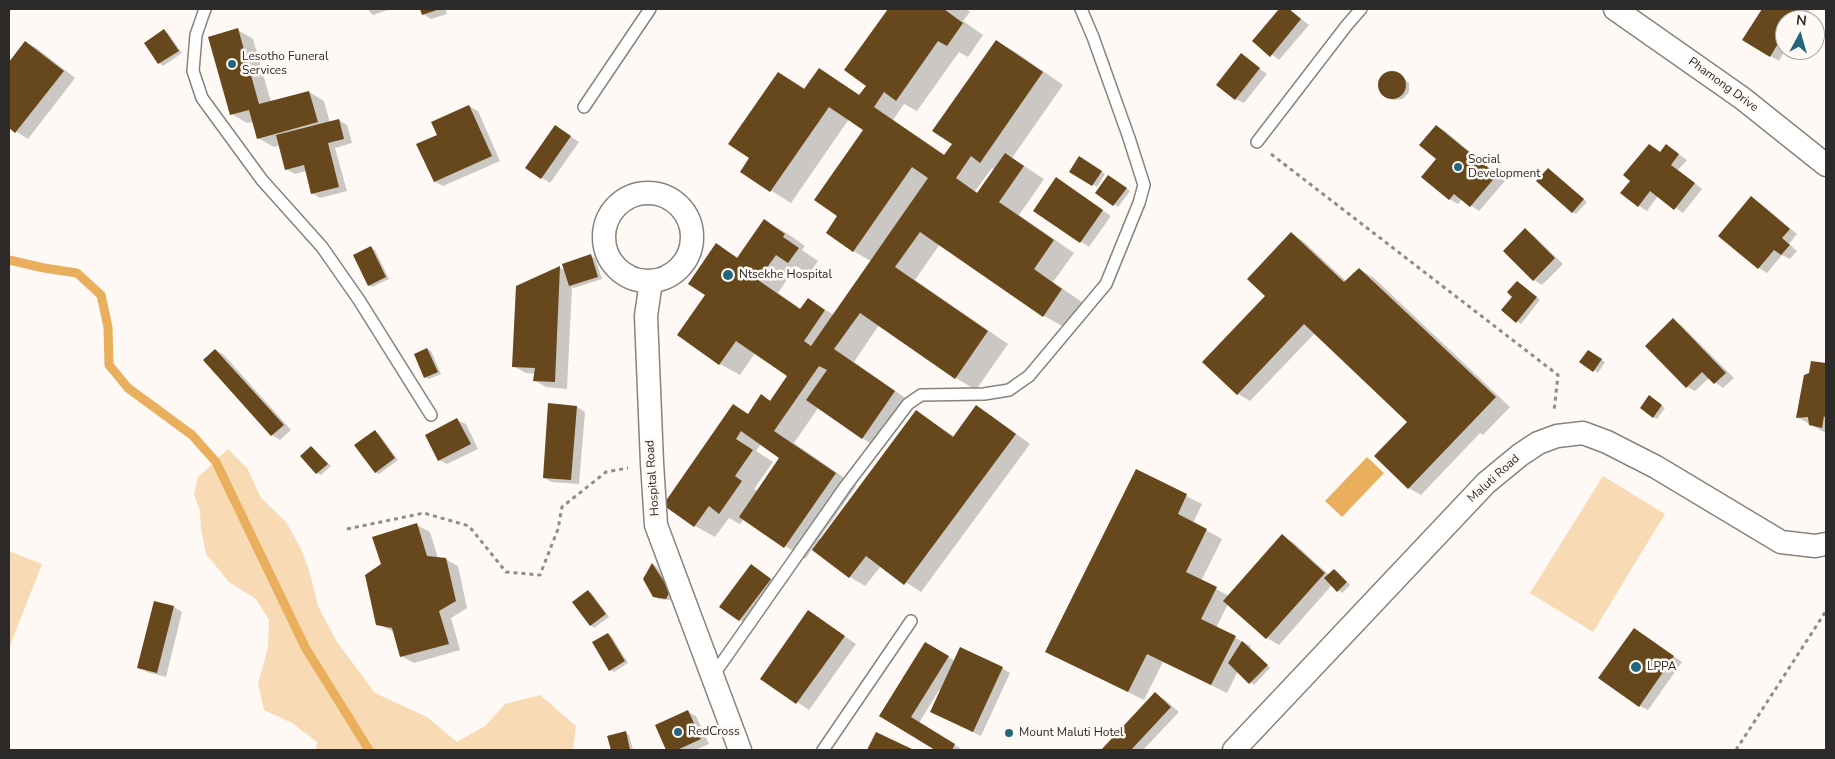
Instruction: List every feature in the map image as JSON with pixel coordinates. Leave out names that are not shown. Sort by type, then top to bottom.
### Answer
[{"type":"street","name":"Phamong Drive","points":[[1615,9],[1742,98],[1826,166]]},
{"type":"street","name":"Hospital Road","points":[[651,281],[646,316],[656,524],[740,750]]},
{"type":"street","name":"Maluti Road","points":[[1234,750],[1486,483],[1520,454],[1538,443],[1556,436],[1583,433],[1607,442],[1656,467],[1781,542],[1815,546],[1826,544]]},
{"type":"lane","points":[[205,9],[196,35],[193,71],[202,98],[262,180],[322,247],[359,300],[431,416]]},
{"type":"lane","points":[[584,107],[650,9]]},
{"type":"lane","points":[[712,677],[845,487],[908,404],[920,395],[984,394],[1009,390],[1029,376],[1106,284],[1139,203],[1144,185],[1126,128],[1081,9]]},
{"type":"lane","points":[[1257,142],[1347,24],[1361,9]]},
{"type":"lane","points":[[823,750],[911,621]]},
{"type":"path","points":[[1257,142],[1558,375],[1553,408],[1556,436]]},
{"type":"path","points":[[347,529],[424,512],[469,526],[506,572],[540,575],[558,528],[562,507],[606,472],[652,464]]},
{"type":"path","points":[[1736,750],[1826,611]]},
{"type":"shaded area","points":[[228,449],[247,468],[261,498],[286,522],[301,549],[309,570],[318,606],[337,642],[375,693],[427,717],[457,742],[485,726],[505,704],[540,695],[576,726],[573,750],[316,750],[317,742],[292,723],[264,710],[258,683],[268,648],[269,620],[256,599],[229,582],[206,554],[200,511],[194,494],[198,477]]},
{"type":"shaded area","points":[[1367,457],[1384,473],[1342,517],[1325,501]]},
{"type":"shaded area","points":[[1603,476],[1665,514],[1593,632],[1530,593]]},
{"type":"shaded area","points":[[9,551],[42,564],[9,648]]},
{"type":"building","points":[[420,9],[440,9],[422,15]]},
{"type":"building","name":"Ntsekhe Hospital","points":[[888,9],[944,9],[963,23],[947,46],[938,41],[896,101],[884,92],[874,107],[944,155],[952,144],[932,131],[996,40],[1043,72],[980,163],[971,156],[956,178],[977,193],[1005,153],[1024,166],[999,202],[1054,240],[1034,269],[1062,289],[1043,317],[920,232],[895,267],[988,331],[955,379],[860,313],[834,349],[895,391],[862,439],[806,400],[827,370],[819,366],[774,431],[836,473],[784,548],[739,517],[779,458],[741,431],[736,439],[753,450],[735,476],[742,481],[719,514],[709,506],[694,527],[663,505],[733,404],[748,414],[761,394],[770,401],[787,376],[736,341],[719,365],[677,335],[705,295],[688,284],[716,243],[737,258],[764,219],[785,234],[783,237],[799,248],[788,263],[776,255],[758,280],[800,309],[808,298],[825,310],[804,341],[811,346],[928,178],[912,167],[853,252],[826,233],[837,216],[814,200],[863,130],[829,107],[770,192],[740,172],[749,158],[728,144],[778,72],[804,89],[819,68],[859,95],[866,86],[844,70]]},
{"type":"building","points":[[1279,9],[1289,9],[1301,19],[1270,57],[1252,41]]},
{"type":"building","points":[[1762,9],[1799,9],[1775,10],[1775,49],[1770,57],[1742,40]]},
{"type":"building","name":"Lesotho Funeral Services","points":[[238,28],[259,104],[309,91],[318,122],[257,139],[249,110],[230,115],[208,37]]},
{"type":"building","points":[[164,29],[179,51],[158,64],[144,43]]},
{"type":"building","points":[[25,41],[64,71],[15,133],[9,128],[9,62]]},
{"type":"building","points":[[1241,53],[1260,68],[1235,100],[1216,85]]},
{"type":"building","points":[[1392,71],[1402,75],[1406,85],[1402,95],[1392,99],[1382,95],[1378,85],[1382,75]]},
{"type":"building","points":[[469,105],[492,156],[434,182],[416,144],[437,135],[431,122]]},
{"type":"building","points":[[339,119],[344,139],[328,143],[339,187],[311,194],[304,165],[285,170],[276,135]]},
{"type":"building","points":[[555,125],[571,136],[541,179],[525,168]]},
{"type":"building","name":"Social Development","points":[[1436,125],[1497,175],[1470,207],[1454,194],[1449,200],[1421,177],[1436,159],[1419,145]]},
{"type":"building","points":[[1649,144],[1660,152],[1666,144],[1679,154],[1671,165],[1695,183],[1674,210],[1650,191],[1638,207],[1620,193],[1630,181],[1623,175]]},
{"type":"building","points":[[1079,156],[1102,171],[1092,186],[1069,172]]},
{"type":"building","points":[[1548,168],[1584,199],[1572,213],[1536,181]]},
{"type":"building","points":[[1108,175],[1127,188],[1113,206],[1095,193]]},
{"type":"building","points":[[1056,177],[1103,210],[1080,243],[1033,211]]},
{"type":"building","points":[[1751,196],[1790,229],[1782,238],[1790,245],[1781,255],[1774,250],[1758,269],[1718,236]]},
{"type":"building","points":[[1525,228],[1555,258],[1533,281],[1503,251]]},
{"type":"building","points":[[1291,232],[1344,282],[1359,268],[1496,397],[1408,489],[1374,456],[1407,422],[1304,324],[1237,395],[1202,362],[1265,296],[1247,279]]},
{"type":"building","points":[[371,246],[386,277],[368,286],[353,255]]},
{"type":"building","points":[[591,254],[598,277],[569,286],[562,264]]},
{"type":"building","points":[[560,266],[555,382],[533,381],[535,368],[512,367],[516,286]]},
{"type":"building","points":[[1517,281],[1537,297],[1516,323],[1501,310],[1512,297],[1507,292]]},
{"type":"building","points":[[1673,318],[1726,373],[1714,384],[1702,372],[1686,388],[1645,346]]},
{"type":"building","points":[[427,348],[438,372],[424,378],[414,354]]},
{"type":"building","points":[[215,349],[284,425],[271,436],[203,360]]},
{"type":"building","points":[[1588,350],[1602,359],[1593,372],[1579,362]]},
{"type":"building","points":[[1811,361],[1826,363],[1826,419],[1824,416],[1822,428],[1809,425],[1808,417],[1796,418],[1804,375],[1809,373]]},
{"type":"building","points":[[1649,395],[1662,405],[1653,418],[1640,408]]},
{"type":"building","points":[[548,403],[577,406],[571,480],[543,478]]},
{"type":"building","points":[[976,405],[1016,434],[904,585],[866,556],[849,578],[812,550],[916,410],[953,437]]},
{"type":"building","points":[[457,418],[471,444],[438,461],[425,435]]},
{"type":"building","points":[[375,430],[395,458],[375,473],[354,445]]},
{"type":"building","points":[[311,446],[328,464],[316,474],[300,456]]},
{"type":"building","points":[[1136,469],[1187,494],[1178,514],[1207,529],[1186,572],[1217,587],[1201,619],[1236,636],[1211,685],[1147,654],[1128,692],[1045,652]]},
{"type":"building","points":[[417,523],[427,556],[446,558],[456,601],[439,611],[449,644],[400,657],[392,628],[376,625],[365,575],[381,564],[372,537]]},
{"type":"building","points":[[1282,534],[1325,573],[1266,639],[1223,601]]},
{"type":"building","points":[[652,563],[670,591],[666,599],[653,597],[643,579]]},
{"type":"building","points":[[751,564],[771,579],[739,621],[719,607]]},
{"type":"building","points":[[1334,569],[1347,582],[1337,592],[1324,578]]},
{"type":"building","points":[[588,590],[606,614],[590,626],[572,602]]},
{"type":"building","points":[[154,601],[174,606],[157,673],[137,668]]},
{"type":"building","points":[[808,610],[845,636],[796,704],[760,679]]},
{"type":"building","name":"LPPA","points":[[1634,628],[1674,656],[1639,707],[1598,678]]},
{"type":"building","points":[[608,633],[625,661],[609,671],[592,642]]},
{"type":"building","points":[[1242,641],[1268,665],[1249,684],[1228,663]]},
{"type":"building","points":[[925,642],[949,656],[911,717],[955,744],[952,750],[935,750],[879,716]]},
{"type":"building","points":[[960,647],[1003,667],[973,732],[930,712]]},
{"type":"building","points":[[1155,692],[1171,707],[1131,750],[1101,750]]},
{"type":"building","name":"RedCross","points":[[688,710],[701,739],[677,750],[666,750],[655,725]]},
{"type":"building","points":[[626,731],[630,750],[611,750],[607,736]]},
{"type":"building","points":[[876,732],[914,750],[867,750]]},
{"type":"waterway","points":[[9,260],[77,273],[101,295],[108,327],[109,365],[128,388],[192,435],[216,462],[305,647],[369,750]]},
{"type":"place","name":"Lesotho Funeral Services","points":[[232,64]]},
{"type":"place","name":"Social Development","points":[[1458,167]]},
{"type":"place","name":"Ntsekhe Hospital","points":[[728,275]]},
{"type":"place","name":"LPPA","points":[[1636,667]]},
{"type":"place","name":"RedCross","points":[[678,732]]},
{"type":"place","name":"Mount Maluti Hotel","points":[[1009,733]]}]
